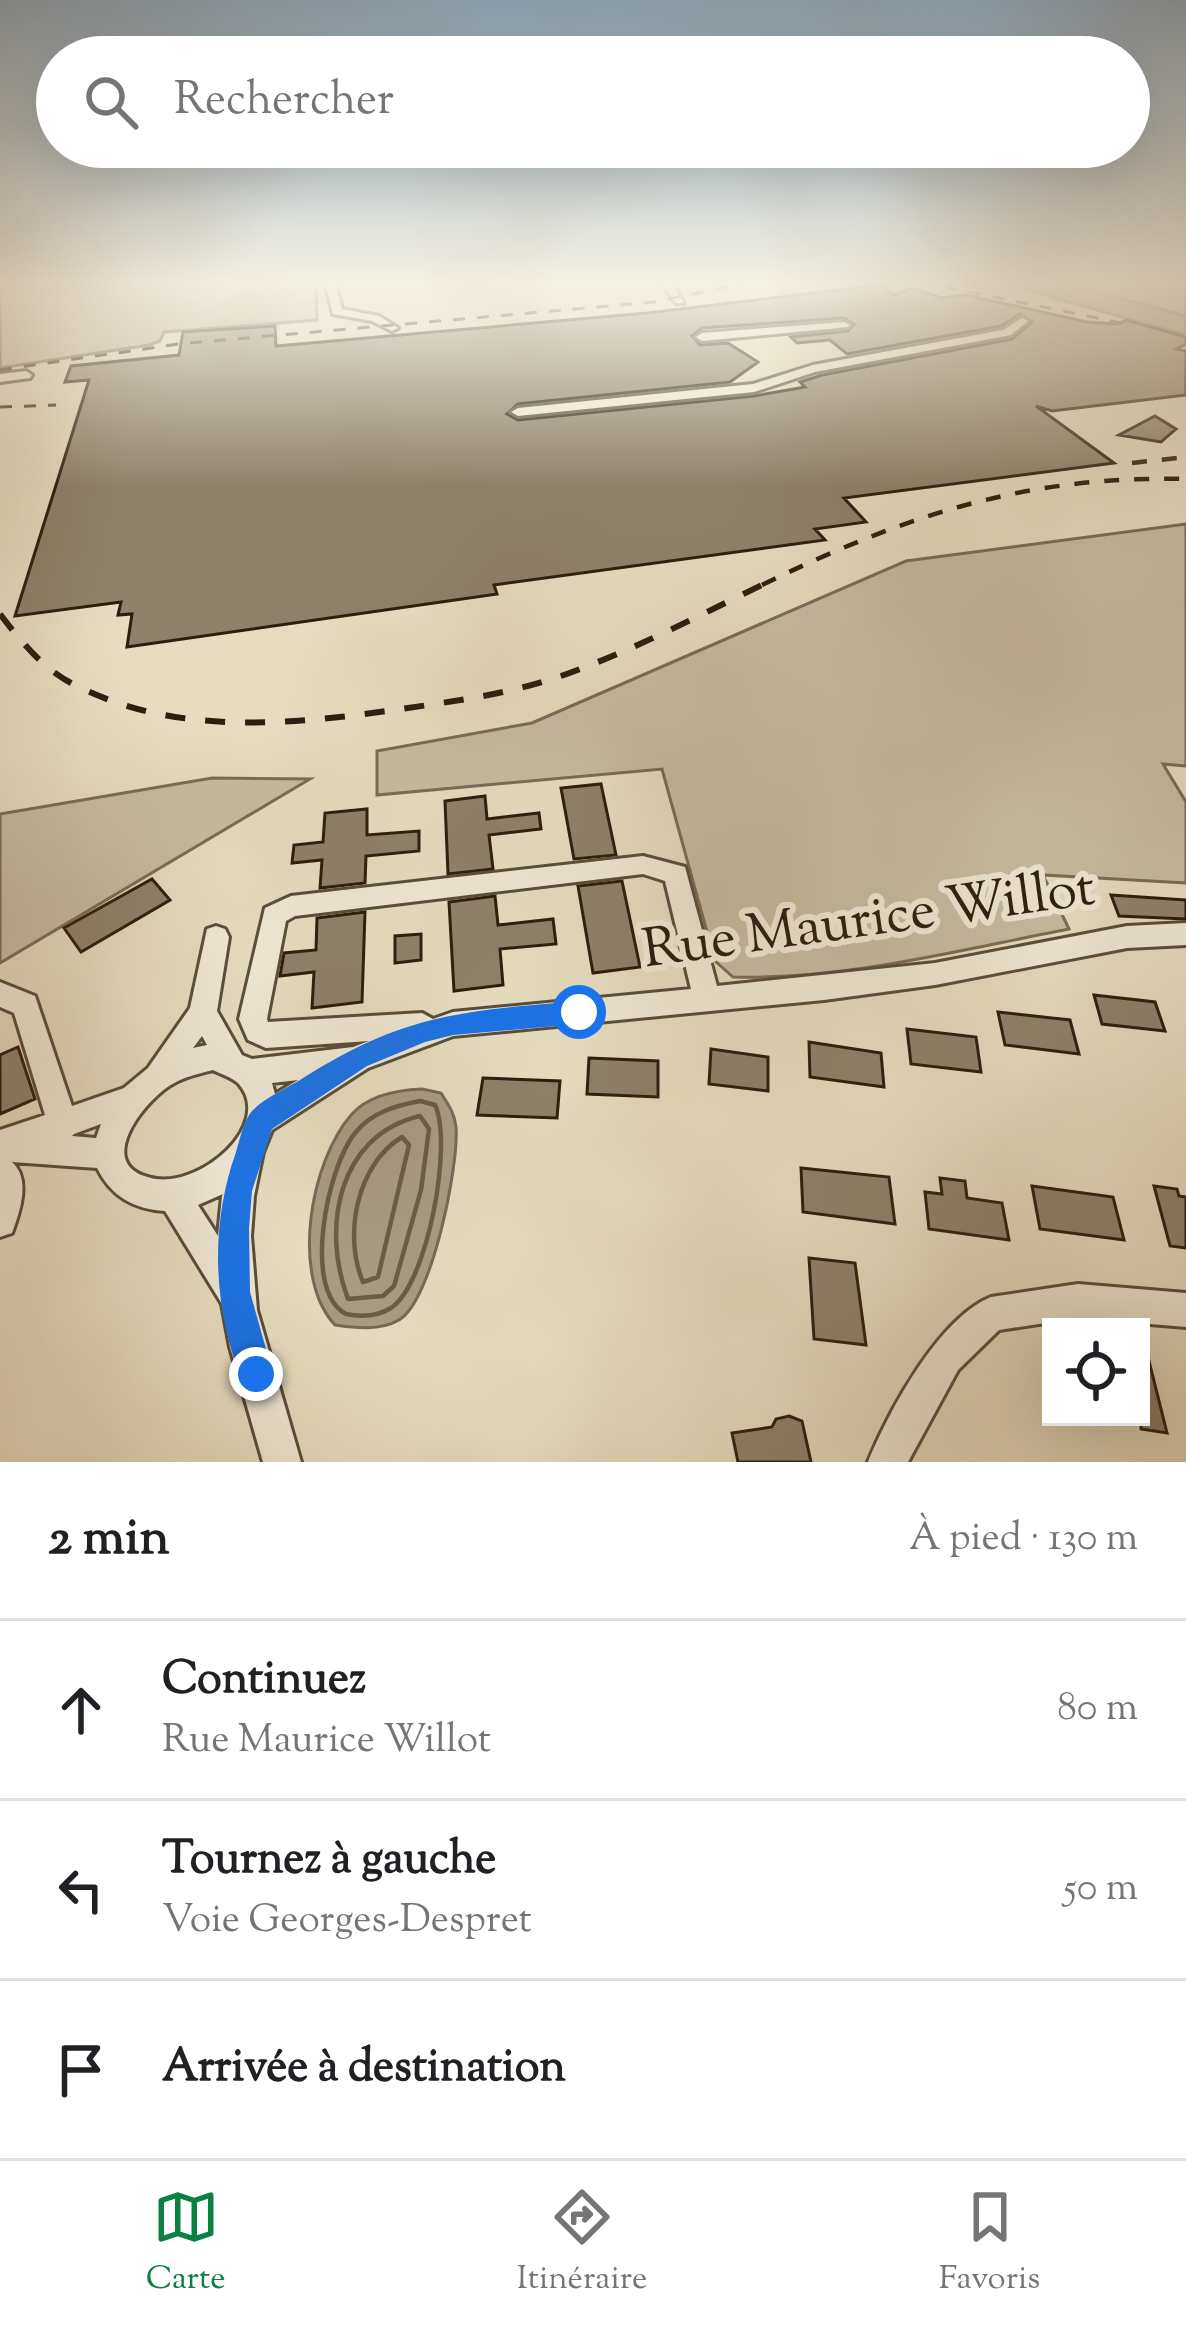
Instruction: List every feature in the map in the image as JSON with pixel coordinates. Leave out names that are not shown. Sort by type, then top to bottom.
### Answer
[{"type":"street","points":[[836,350],[849,362]]},
{"type":"street","points":[[518,412],[754,388],[913,350]]},
{"type":"street","points":[[0,378],[26,374]]},
{"type":"street","points":[[453,1024],[266,1035],[258,1031],[253,1019],[269,922],[291,906],[643,865],[676,874],[706,998]]},
{"type":"street","name":"Rue Maurice Willot","points":[[240,1067],[358,1058],[453,1024],[934,974],[1127,937],[1186,934]]},
{"type":"street","points":[[216,938],[203,1012],[158,1072],[127,1101],[111,1136],[110,1154],[130,1188],[150,1196],[174,1197],[217,1180],[255,1134]]},
{"type":"street","points":[[0,994],[26,1005],[63,1125]]},
{"type":"street","points":[[203,1012],[262,1102],[237,1191],[234,1292]]},
{"type":"street","points":[[158,1072],[195,1058],[240,1067]]},
{"type":"street","name":"Rue Maurice Willot","points":[[255,1134],[358,1058]]},
{"type":"street","points":[[0,1146],[127,1101]]},
{"type":"street","points":[[0,1146],[110,1154]]},
{"type":"street","points":[[0,1173],[8,1179],[0,1221]]},
{"type":"street","points":[[174,1197],[234,1292],[282,1462]]},
{"type":"street","points":[[887,1462],[945,1357],[991,1314],[1078,1301],[1186,1310]]},
{"type":"shaded area","points":[[0,350],[115,350],[0,368]]},
{"type":"shaded area","points":[[1186,524],[1186,766],[1163,764],[1186,802],[1186,883],[1043,875],[1069,929],[860,969],[733,977],[715,961],[662,769],[377,795],[377,751],[532,723],[906,561]]},
{"type":"shaded area","points":[[212,778],[310,779],[0,963],[0,814]]},
{"type":"water","points":[[422,1089],[441,1093],[456,1127],[448,1200],[432,1261],[411,1308],[399,1320],[376,1327],[335,1325],[321,1304],[310,1250],[316,1189],[325,1160],[352,1114],[367,1102]]},
{"type":"building","points":[[180,350],[739,350],[758,362],[730,382],[518,404],[507,414],[518,420],[754,396],[805,387],[800,382],[822,375],[953,350],[1183,350],[1186,395],[1052,411],[1036,406],[1114,463],[844,498],[866,522],[815,529],[825,540],[494,585],[497,594],[127,647],[132,614],[118,615],[121,602],[15,616],[89,380],[65,382],[71,366],[179,355]]},
{"type":"building","points":[[1155,416],[1176,429],[1161,442],[1119,435]]},
{"type":"building","points":[[601,784],[616,855],[574,859],[561,788]]},
{"type":"building","points":[[485,796],[487,819],[539,813],[541,829],[489,835],[493,869],[448,874],[445,801]]},
{"type":"building","points":[[367,809],[367,835],[419,831],[419,851],[366,856],[365,883],[320,888],[322,860],[292,863],[294,845],[323,842],[325,813]]},
{"type":"building","points":[[152,879],[170,900],[81,952],[64,928]]},
{"type":"building","points":[[622,881],[640,967],[593,973],[578,886]]},
{"type":"building","points":[[1111,895],[1186,900],[1186,919],[1119,916]]},
{"type":"building","points":[[495,896],[498,925],[553,919],[556,944],[500,949],[503,985],[454,991],[449,902]]},
{"type":"building","points":[[365,912],[362,1002],[312,1008],[314,972],[280,976],[284,953],[316,950],[317,918]]},
{"type":"building","points":[[421,934],[421,960],[395,963],[395,936]]},
{"type":"building","points":[[1094,995],[1155,1002],[1165,1031],[1102,1024]]},
{"type":"building","points":[[998,1012],[1070,1020],[1079,1054],[1005,1045]]},
{"type":"building","points":[[907,1029],[976,1037],[981,1072],[911,1064]]},
{"type":"building","points":[[809,1042],[881,1053],[884,1087],[810,1077]]},
{"type":"building","points":[[18,1047],[35,1099],[0,1114],[0,1055]]},
{"type":"building","points":[[711,1049],[768,1057],[768,1091],[709,1084]]},
{"type":"building","points":[[589,1058],[658,1061],[658,1097],[587,1094]]},
{"type":"building","points":[[483,1078],[560,1081],[557,1118],[477,1115]]},
{"type":"building","points":[[801,1168],[889,1177],[895,1224],[803,1212]]},
{"type":"building","points":[[940,1178],[965,1181],[967,1198],[1002,1203],[1009,1240],[929,1229],[925,1192],[942,1194]]},
{"type":"building","points":[[1032,1186],[1113,1197],[1124,1240],[1040,1229]]},
{"type":"building","points":[[1154,1186],[1177,1189],[1179,1196],[1186,1197],[1186,1248],[1170,1246]]},
{"type":"building","points":[[809,1258],[855,1263],[866,1345],[814,1339]]},
{"type":"building","points":[[1150,1365],[1167,1433],[1141,1429],[1150,1426]]},
{"type":"building","points":[[789,1416],[802,1421],[811,1462],[738,1462],[732,1433],[772,1427],[776,1419]]},
{"type":"railway","points":[[0,370],[135,350]]},
{"type":"railway","points":[[0,407],[56,405]]},
{"type":"railway","points":[[1132,463],[1186,457]]},
{"type":"railway","points":[[762,585],[865,539],[967,505],[1072,484],[1186,479]]},
{"type":"railway","points":[[0,614],[50,669],[110,700],[191,719],[275,722],[421,706],[541,682],[640,644],[768,582]]},
{"type":"route","points":[[256,1374],[234,1292],[234,1228],[237,1191],[261,1120],[358,1058],[422,1031],[579,1012]]}]
